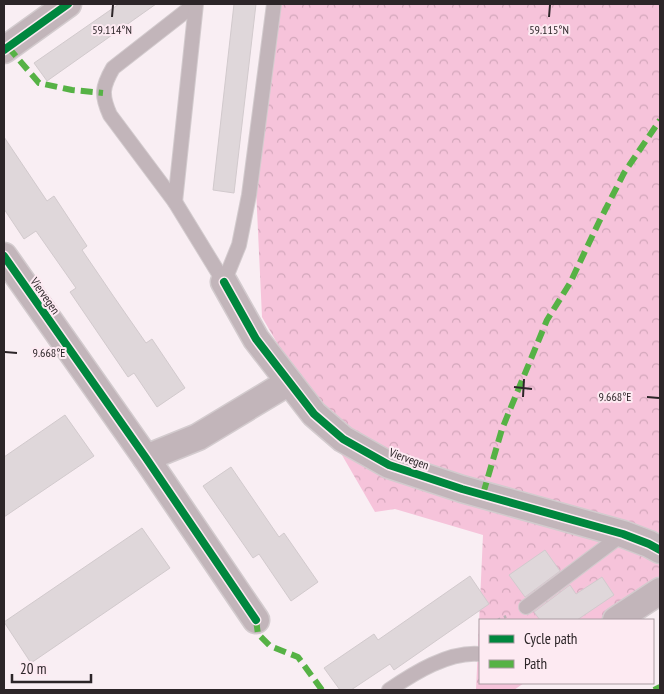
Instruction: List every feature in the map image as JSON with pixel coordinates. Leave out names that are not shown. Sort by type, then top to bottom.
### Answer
[{"type":"street","points":[[4,50],[68,4]]},
{"type":"street","name":"Viervegen","points":[[4,256],[146,458],[256,620]]},
{"type":"street","name":"Viervegen","points":[[224,282],[256,339],[314,414],[343,439],[389,465],[623,534],[660,550]]},
{"type":"street","points":[[146,458],[198,437],[289,382]]},
{"type":"street","points":[[618,619],[660,591]]},
{"type":"lane","points":[[175,202],[196,4]]},
{"type":"lane","points":[[196,4],[113,68],[105,82],[103,93],[104,102],[110,114],[175,202],[224,282]]},
{"type":"lane","points":[[224,282],[238,245],[249,195],[274,4]]},
{"type":"lane","points":[[526,607],[623,534]]},
{"type":"lane","points":[[389,690],[438,662],[457,655],[479,654]]},
{"type":"green space","points":[[272,4],[660,4],[660,577],[605,619],[479,619],[483,535],[395,509],[375,512],[262,317],[255,167]]},
{"type":"green space","points":[[479,624],[479,684],[523,684],[514,690],[476,690]]},
{"type":"building","points":[[119,4],[156,4],[47,81],[34,63]]},
{"type":"building","points":[[234,4],[256,4],[234,193],[213,190]]},
{"type":"building","points":[[4,137],[47,201],[54,196],[87,246],[82,250],[114,297],[146,343],[152,339],[185,388],[157,407],[134,373],[128,377],[70,292],[76,288],[36,231],[24,239],[4,209]]},
{"type":"building","points":[[65,415],[94,456],[4,517],[4,457]]},
{"type":"building","points":[[231,467],[279,537],[284,533],[318,582],[291,601],[259,554],[253,558],[203,486]]},
{"type":"building","points":[[142,528],[170,568],[31,663],[4,622]]},
{"type":"building","points":[[545,550],[560,571],[525,597],[509,575]]},
{"type":"building","points":[[470,576],[489,604],[394,670],[390,664],[351,690],[340,690],[324,668],[374,634],[378,640]]},
{"type":"building","points":[[602,577],[614,595],[578,619],[539,619],[534,612],[570,585],[576,594]]},
{"type":"marked path","points":[[8,47],[39,83],[72,90],[103,93]]},
{"type":"marked path","points":[[483,494],[502,429],[547,320],[570,283],[624,173],[660,120]]},
{"type":"marked path","points":[[256,620],[258,634],[270,646],[298,657],[322,690]]},
{"type":"marked path","points":[[654,690],[660,687]]},
{"type":"cycle path","points":[[4,50],[68,4]]},
{"type":"cycle path","points":[[4,256],[146,458],[256,620]]},
{"type":"cycle path","points":[[224,282],[256,339],[314,414],[343,439],[389,465],[462,489],[623,534],[660,550]]}]
